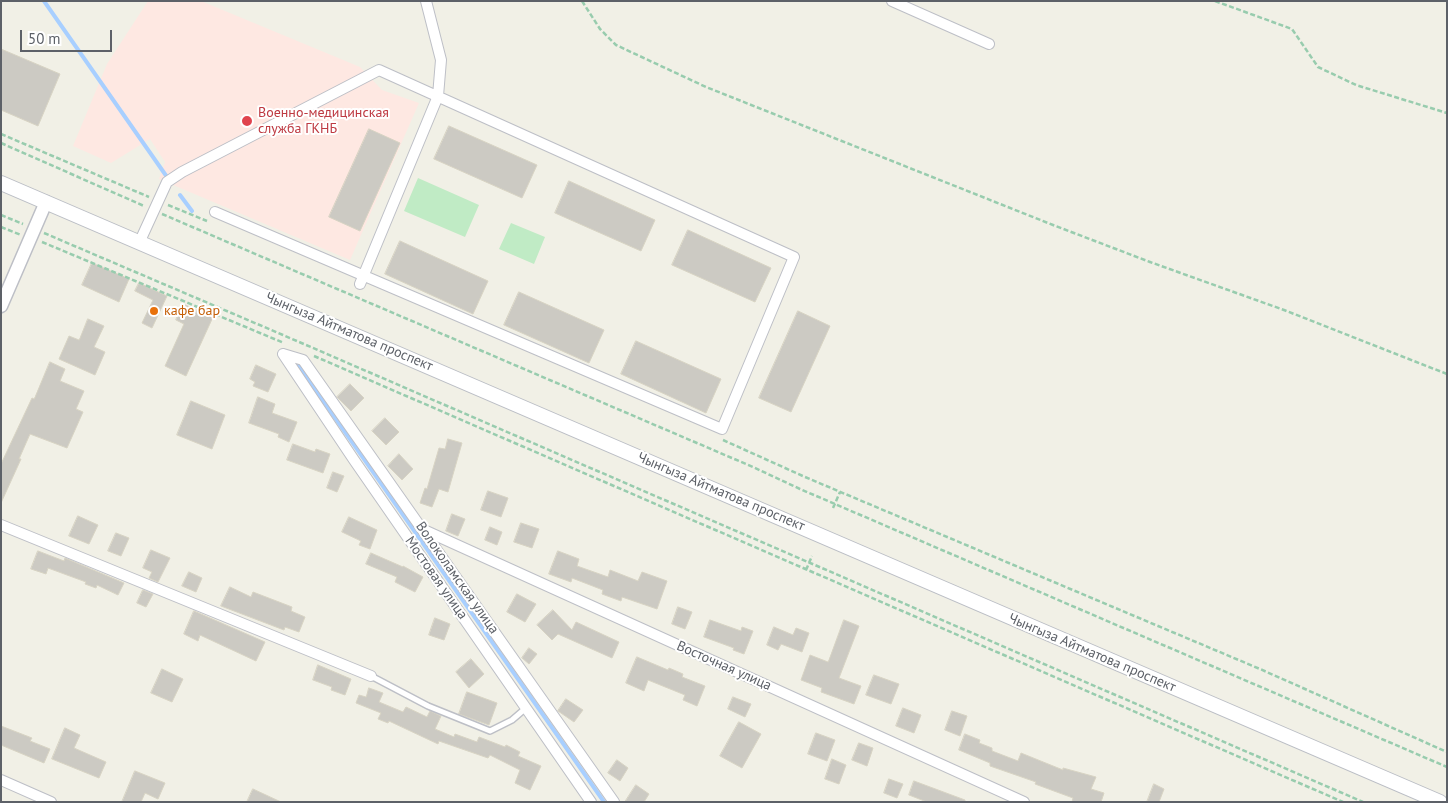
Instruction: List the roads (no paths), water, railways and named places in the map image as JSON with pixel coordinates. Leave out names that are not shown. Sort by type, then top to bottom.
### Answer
[{"type":"main road","name":"Чынгыза Айтматова проспект","points":[[1,183],[140,241],[1440,802]]},
{"type":"street","points":[[361,280],[438,96],[441,60],[426,1]]},
{"type":"street","points":[[892,1],[989,44]]},
{"type":"street","points":[[140,241],[167,182],[182,172],[379,70],[794,256],[722,429],[211,217]]},
{"type":"street","points":[[1,306],[46,202]]},
{"type":"street","name":"Волоколамская улица","points":[[285,349],[303,360],[614,802]]},
{"type":"street","name":"Мостовая улица","points":[[285,349],[354,460],[590,802]]},
{"type":"street","points":[[1,525],[371,676]]},
{"type":"street","name":"Восточная улица","points":[[424,530],[1024,802]]},
{"type":"street","points":[[1,780],[51,802]]},
{"type":"lane","points":[[371,676],[428,706],[490,731],[512,720],[526,708]]},
{"type":"waterway","points":[[44,1],[167,177]]},
{"type":"waterway","points":[[180,195],[192,211]]},
{"type":"waterway","points":[[294,359],[604,802]]},
{"type":"place","name":"Военно-медицинская служба ГКНБ","points":[[247,121]]},
{"type":"place","name":"кафе бар","points":[[154,311]]}]
